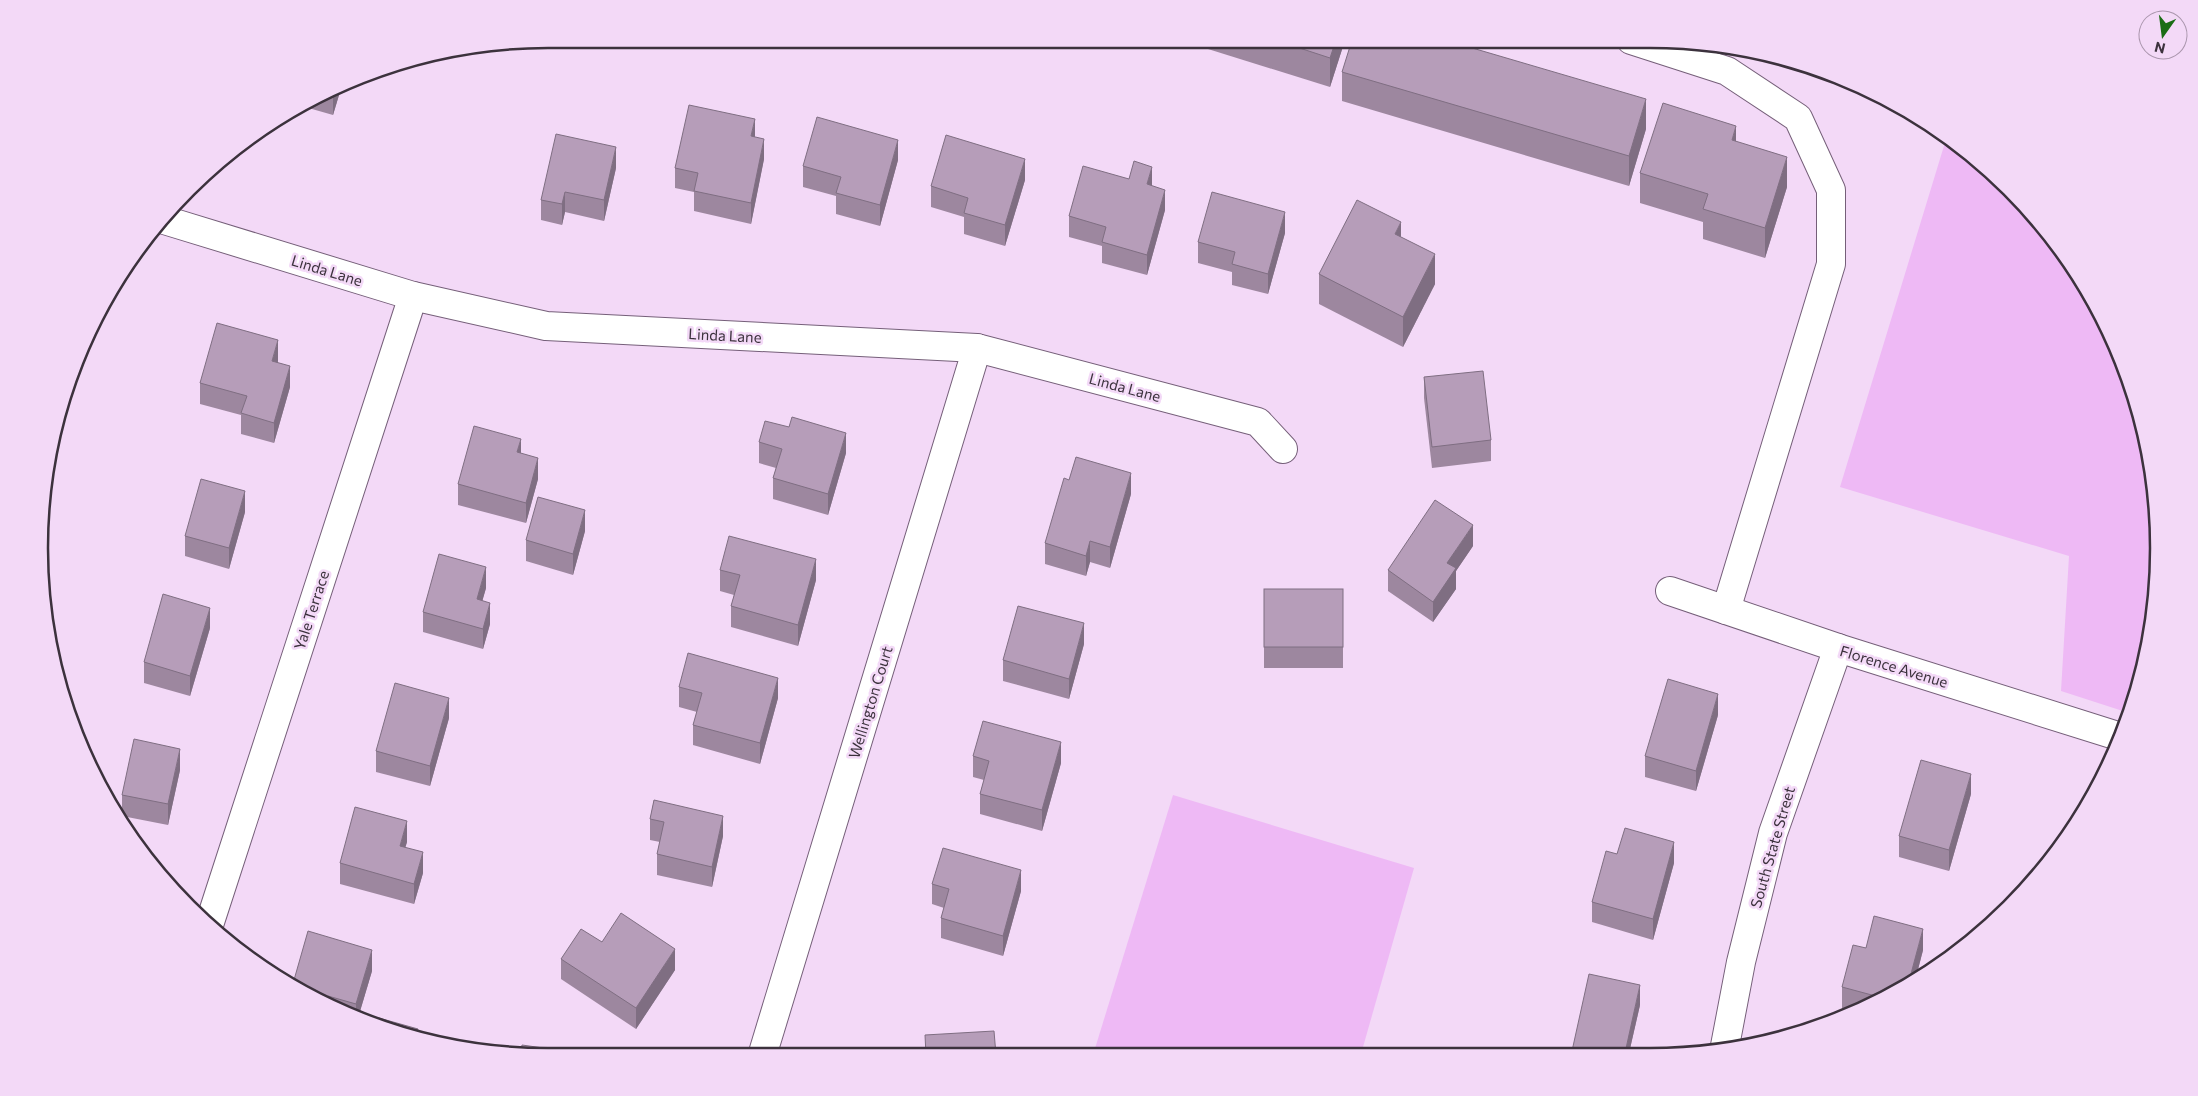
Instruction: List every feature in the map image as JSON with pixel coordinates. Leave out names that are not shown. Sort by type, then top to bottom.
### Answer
[{"type":"street","points":[[1656,48],[1727,71],[1798,118],[1831,190],[1831,264],[1726,610]]},
{"type":"street","name":"Linda Lane","points":[[169,221],[412,296],[546,326],[977,348],[1258,422],[1283,449]]},
{"type":"street","name":"Yale Terrace","points":[[211,918],[412,296]]},
{"type":"street","name":"Wellington Court","points":[[764,1048],[977,348]]},
{"type":"street","name":"Florence Avenue","points":[[1670,591],[1838,648],[2114,734]]},
{"type":"street","name":"South State Street","points":[[1726,1042],[1741,962],[1773,833],[1838,648]]},
{"type":"shaded area","points":[[1945,144],[2004,194],[2047,243],[2066,270],[2099,327],[2124,387],[2141,450],[2149,515],[2150,548],[2149,581],[2141,646],[2123,711],[2061,691],[2069,556],[1840,487]]},
{"type":"shaded area","points":[[1173,795],[1414,868],[1363,1048],[1095,1048]]},
{"type":"building","points":[[1299,48],[1333,48],[1330,58]]},
{"type":"building","points":[[1350,48],[1472,48],[1646,99],[1629,156],[1342,72]]},
{"type":"building","points":[[1663,103],[1736,126],[1732,140],[1787,157],[1765,228],[1703,209],[1708,194],[1640,173]]},
{"type":"building","points":[[689,105],[755,119],[751,136],[764,139],[751,203],[694,191],[698,173],[675,168]]},
{"type":"building","points":[[817,117],[898,140],[880,205],[836,193],[841,177],[803,166]]},
{"type":"building","points":[[556,134],[616,147],[604,200],[565,192],[562,204],[541,200]]},
{"type":"building","points":[[946,135],[1025,159],[1005,225],[964,213],[968,198],[931,186]]},
{"type":"building","points":[[1134,161],[1152,167],[1147,184],[1165,190],[1147,255],[1102,242],[1106,227],[1069,216],[1083,166],[1129,179]]},
{"type":"building","points":[[1212,192],[1285,212],[1268,274],[1232,264],[1235,252],[1198,242]]},
{"type":"building","points":[[1357,200],[1401,222],[1395,234],[1435,254],[1403,317],[1319,274]]},
{"type":"building","points":[[217,323],[278,340],[272,361],[290,366],[274,423],[241,413],[247,396],[200,383]]},
{"type":"building","points":[[1483,371],[1491,440],[1432,447],[1424,377]]},
{"type":"building","points":[[792,417],[846,433],[828,494],[773,478],[782,449],[759,442],[765,421],[789,427]]},
{"type":"building","points":[[474,426],[521,439],[517,452],[538,458],[526,503],[458,484]]},
{"type":"building","points":[[1076,457],[1131,473],[1110,547],[1090,541],[1086,556],[1045,543],[1064,478],[1069,480]]},
{"type":"building","points":[[201,479],[245,491],[229,548],[185,536]]},
{"type":"building","points":[[538,497],[585,510],[573,554],[526,540]]},
{"type":"building","points":[[1435,500],[1473,525],[1447,563],[1456,568],[1433,602],[1388,570]]},
{"type":"building","points":[[729,536],[816,559],[798,625],[731,606],[740,575],[720,570]]},
{"type":"building","points":[[439,554],[486,567],[477,599],[490,603],[483,629],[423,612]]},
{"type":"building","points":[[1264,589],[1343,589],[1343,647],[1264,647]]},
{"type":"building","points":[[163,594],[210,608],[190,676],[144,662]]},
{"type":"building","points":[[1018,606],[1084,623],[1069,679],[1003,660]]},
{"type":"building","points":[[688,653],[778,678],[760,743],[693,725],[702,693],[679,687]]},
{"type":"building","points":[[1668,679],[1718,694],[1696,771],[1645,756]]},
{"type":"building","points":[[395,683],[449,698],[430,766],[376,751]]},
{"type":"building","points":[[983,721],[1061,742],[1042,810],[980,794],[989,761],[973,756]]},
{"type":"building","points":[[134,739],[180,749],[168,804],[122,795]]},
{"type":"building","points":[[1921,760],[1971,774],[1949,850],[1899,836]]},
{"type":"building","points":[[654,800],[723,816],[712,867],[657,854],[664,822],[650,819]]},
{"type":"building","points":[[355,807],[407,821],[400,846],[423,852],[414,884],[340,863]]},
{"type":"building","points":[[1625,828],[1674,842],[1653,919],[1592,902],[1606,851],[1617,854]]},
{"type":"building","points":[[943,848],[1021,870],[1003,936],[941,918],[949,889],[932,884]]},
{"type":"building","points":[[621,913],[675,949],[636,1008],[561,959],[581,929],[602,942]]},
{"type":"building","points":[[1874,916],[1923,929],[1911,974],[1874,996],[1842,987],[1853,945],[1866,948]]},
{"type":"building","points":[[308,931],[372,950],[356,1004],[328,997],[294,979]]},
{"type":"building","points":[[1589,974],[1640,985],[1626,1048],[1573,1048]]},
{"type":"building","points":[[379,1018],[418,1029],[417,1031]]},
{"type":"building","points":[[994,1031],[995,1048],[926,1048],[925,1035]]},
{"type":"building","points":[[522,1045],[542,1048],[522,1047]]}]
